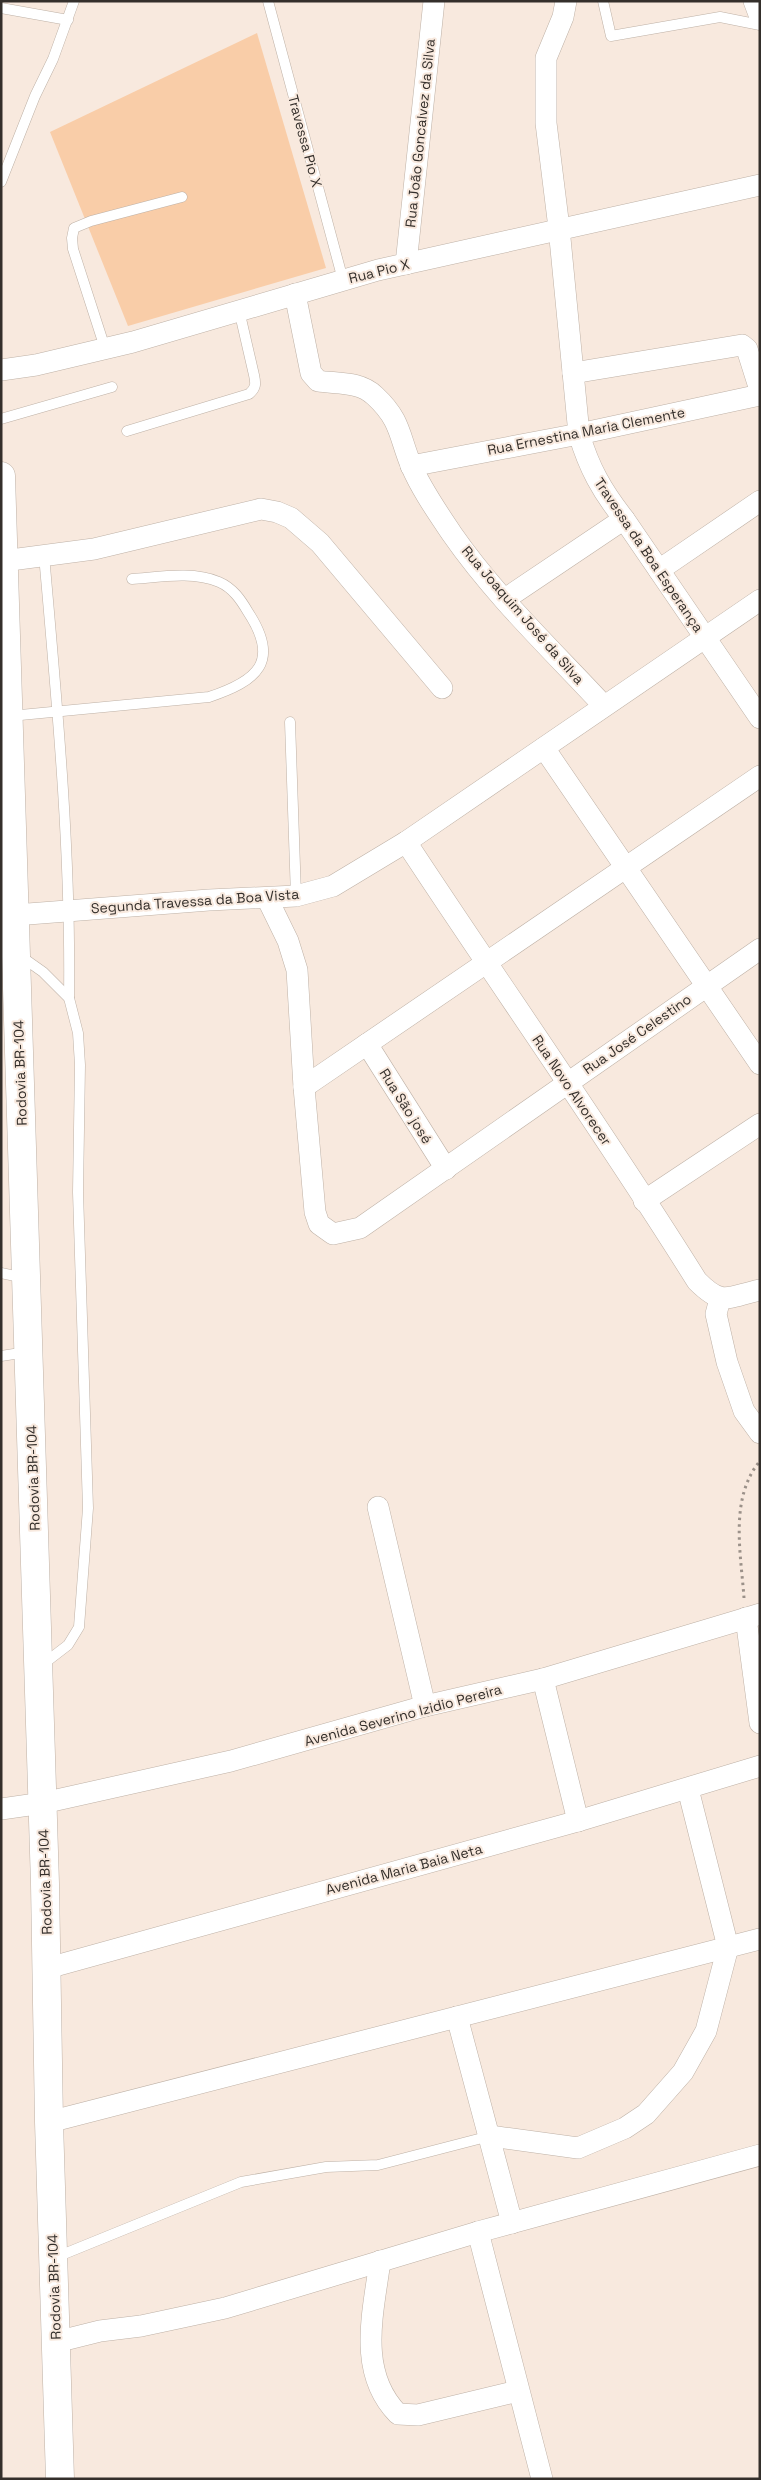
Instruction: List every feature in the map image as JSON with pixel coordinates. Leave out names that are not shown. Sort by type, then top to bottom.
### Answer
[{"type":"highway","name":"Rodovia BR-104","points":[[1,476],[16,953],[14,1276],[29,1352],[48,1968],[49,2122],[60,2479]]},
{"type":"street","name":"Rua João Goncalvez da Silva","points":[[406,264],[434,1]]},
{"type":"street","name":"Travessa da Boa Esperança","points":[[566,1],[563,16],[546,58],[544,80],[546,123],[559,228],[579,434],[587,459],[604,493],[624,518],[760,718]]},
{"type":"street","points":[[754,1],[760,17]]},
{"type":"street","name":"Rua Pio X","points":[[1,370],[36,365],[105,348],[343,280],[406,264],[559,228],[760,185]]},
{"type":"street","name":"Rua Joaquim José da Silva","points":[[295,294],[310,373],[318,381],[358,385],[373,394],[386,407],[401,430],[411,466],[453,535],[505,599],[603,706]]},
{"type":"street","points":[[573,373],[751,343]]},
{"type":"street","points":[[751,343],[747,349],[760,390]]},
{"type":"street","name":"Rua Ernestina Maria Clemente","points":[[411,466],[579,434],[760,395]]},
{"type":"street","points":[[659,570],[760,501]]},
{"type":"street","points":[[4,560],[94,549],[262,509],[277,512],[291,518],[320,543],[442,688]]},
{"type":"street","points":[[505,599],[624,518]]},
{"type":"street","name":"Segunda Travessa da Boa Vista","points":[[15,915],[209,900],[296,896],[333,886],[406,842],[760,600]]},
{"type":"street","points":[[544,748],[760,1064]]},
{"type":"street","points":[[304,1087],[760,776]]},
{"type":"street","name":"Rua Novo Alvorecer","points":[[406,842],[485,962],[568,1082],[697,1281],[711,1295],[720,1299]]},
{"type":"street","name":"Rua José Celestino","points":[[267,898],[288,941],[297,970],[304,1087],[315,1212],[319,1224],[333,1234],[360,1228],[760,950]]},
{"type":"street","name":"Rua São josé","points":[[367,1044],[446,1168]]},
{"type":"street","points":[[644,1201],[760,1124]]},
{"type":"street","points":[[760,1290],[720,1299],[716,1314],[727,1362],[744,1411],[760,1433]]},
{"type":"street","points":[[378,1507],[425,1706]]},
{"type":"street","points":[[753,1616],[760,1723]]},
{"type":"street","name":"Avenida Severino Izidio Pereira","points":[[1,1809],[43,1803],[231,1761],[425,1706],[543,1679],[753,1616]]},
{"type":"street","points":[[543,1679],[578,1821]]},
{"type":"street","name":"Avenida Maria Baia Neta","points":[[48,1968],[578,1821],[760,1766]]},
{"type":"street","points":[[490,2136],[578,2148],[625,2128],[646,2114],[683,2072],[706,2032],[728,1947],[688,1789]]},
{"type":"street","points":[[49,2122],[760,1939]]},
{"type":"street","points":[[457,2017],[512,2223]]},
{"type":"street","points":[[56,2342],[100,2331],[141,2326],[225,2308],[478,2232],[760,2154]]},
{"type":"street","points":[[478,2232],[542,2479]]},
{"type":"street","points":[[380,2261],[369,2338],[380,2393],[398,2414],[418,2415],[518,2391]]},
{"type":"lane","points":[[1,182],[68,20],[74,1]]},
{"type":"lane","name":"Travessa Pio X","points":[[268,1],[343,280]]},
{"type":"lane","points":[[603,1],[612,36],[720,17],[760,25]]},
{"type":"lane","points":[[1,8],[68,20]]},
{"type":"lane","points":[[105,348],[73,249],[72,238],[74,228],[91,221],[182,197]]},
{"type":"lane","points":[[127,431],[248,394],[254,390],[256,386],[254,375],[239,310]]},
{"type":"lane","points":[[1,419],[112,387]]},
{"type":"lane","points":[[39,1667],[68,1645],[79,1627],[88,1508],[78,1192],[80,1065],[78,1034],[69,998],[70,911],[58,712],[44,555]]},
{"type":"lane","points":[[8,716],[209,697],[237,688],[260,667],[264,652],[263,640],[253,619],[238,596],[221,583],[204,577],[132,579]]},
{"type":"lane","points":[[290,722],[296,896]]},
{"type":"lane","points":[[16,953],[44,972],[69,998]]},
{"type":"lane","points":[[1,1356],[29,1352]]},
{"type":"lane","points":[[53,2259],[241,2182],[326,2167],[378,2165],[490,2136]]},
{"type":"path","points":[[753,1616],[741,1551],[740,1503],[752,1470],[760,1461]]},
{"type":"shaded area","points":[[257,33],[326,268],[128,326],[50,132]]}]
